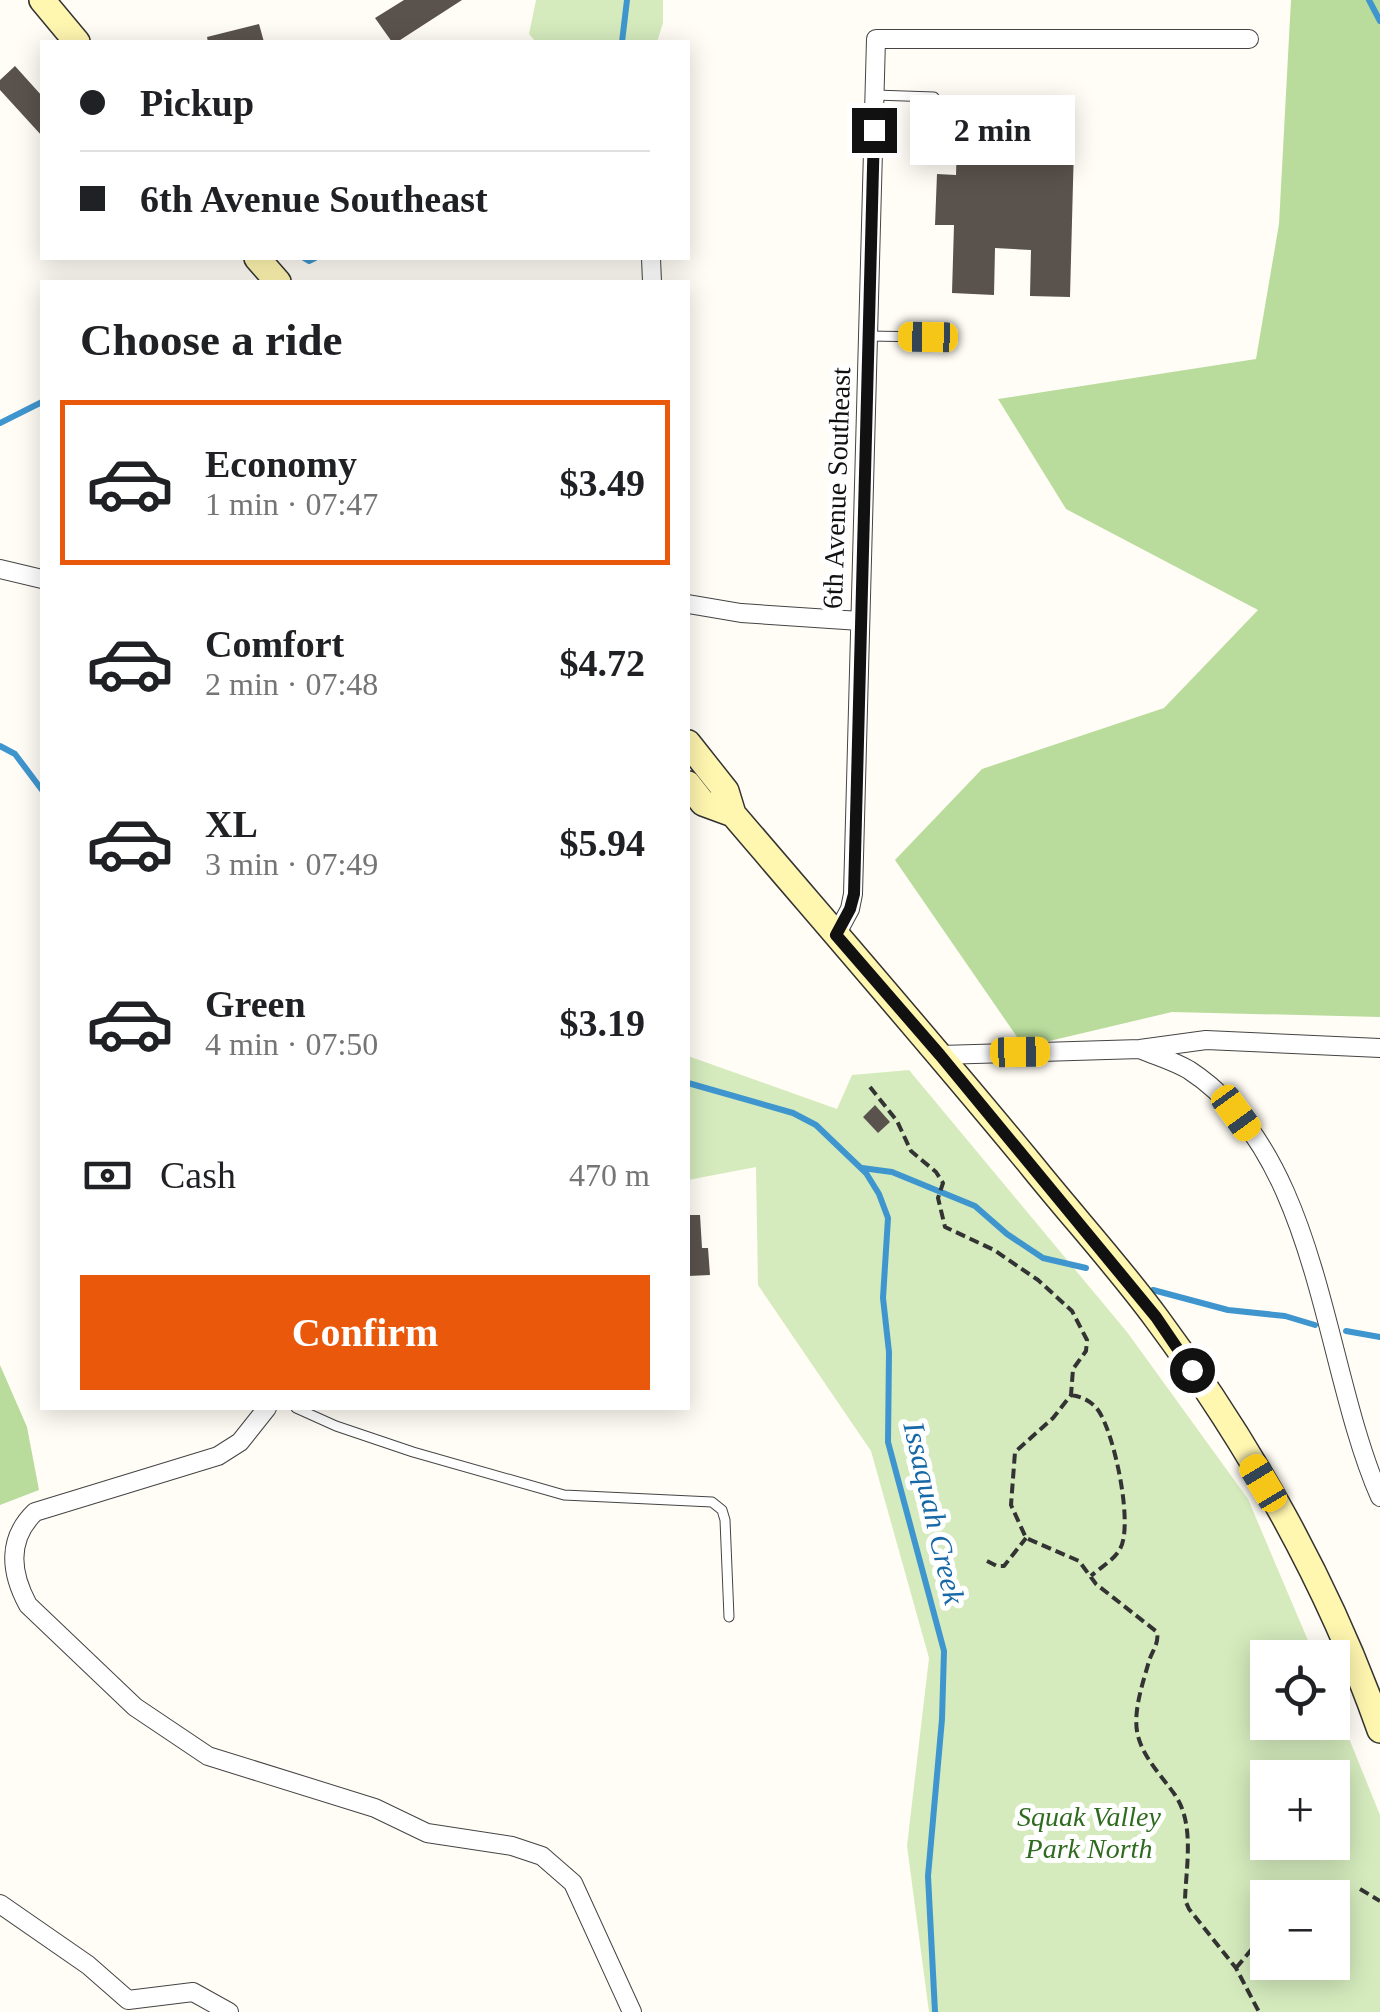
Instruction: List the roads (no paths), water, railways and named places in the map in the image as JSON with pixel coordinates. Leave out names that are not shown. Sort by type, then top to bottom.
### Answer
[{"type":"main road","points":[[42,0],[75,40]]},
{"type":"main road","points":[[259,260],[276,280]]},
{"type":"main road","points":[[690,746],[726,790],[733,814],[940,1055],[1156,1317],[1281,1512],[1323,1595],[1380,1730]]},
{"type":"main road","points":[[690,787],[703,803],[733,814]]},
{"type":"street","name":"6th Avenue Southeast","points":[[836,935],[854,894],[876,38],[1248,39]]},
{"type":"street","points":[[0,569],[40,579]]},
{"type":"street","points":[[690,604],[741,614],[860,622]]},
{"type":"street","points":[[940,1055],[1140,1049],[1206,1040],[1380,1048]]},
{"type":"street","points":[[1140,1049],[1186,1068],[1212,1088],[1264,1152],[1302,1234],[1358,1439],[1380,1497]]},
{"type":"street","points":[[265,1410],[240,1442],[218,1456],[36,1512],[23,1524],[14,1551],[18,1587],[28,1605],[135,1707],[208,1756],[375,1808],[427,1833],[512,1846],[542,1856],[573,1883],[632,2012]]},
{"type":"street","points":[[0,1904],[88,1965],[130,2006],[192,1992],[229,2012]]},
{"type":"lane","points":[[875,95],[934,97]]},
{"type":"lane","points":[[868,336],[928,337]]},
{"type":"lane","points":[[300,1410],[413,1452],[564,1495],[712,1502],[722,1510],[725,1520],[729,1617]]},
{"type":"waterway","points":[[622,40],[627,0]]},
{"type":"waterway","points":[[1369,0],[1380,21]]},
{"type":"waterway","points":[[307,260],[311,260]]},
{"type":"waterway","points":[[0,423],[40,403]]},
{"type":"waterway","name":"Issaquah Creek","points":[[0,746],[15,754],[40,787]]},
{"type":"waterway","name":"Issaquah Creek","points":[[690,1084],[793,1113],[816,1125],[866,1173],[888,1218],[883,1298],[889,1352],[888,1442],[944,1651],[928,1876],[935,2012]]},
{"type":"waterway","points":[[862,1168],[892,1172],[975,1206],[1043,1258],[1086,1268]]},
{"type":"waterway","points":[[1153,1290],[1228,1310],[1285,1316],[1315,1325]]},
{"type":"waterway","points":[[1346,1331],[1380,1337]]},
{"type":"park label","name":"Squak Valley Park North","points":[[1089,1832]]}]
